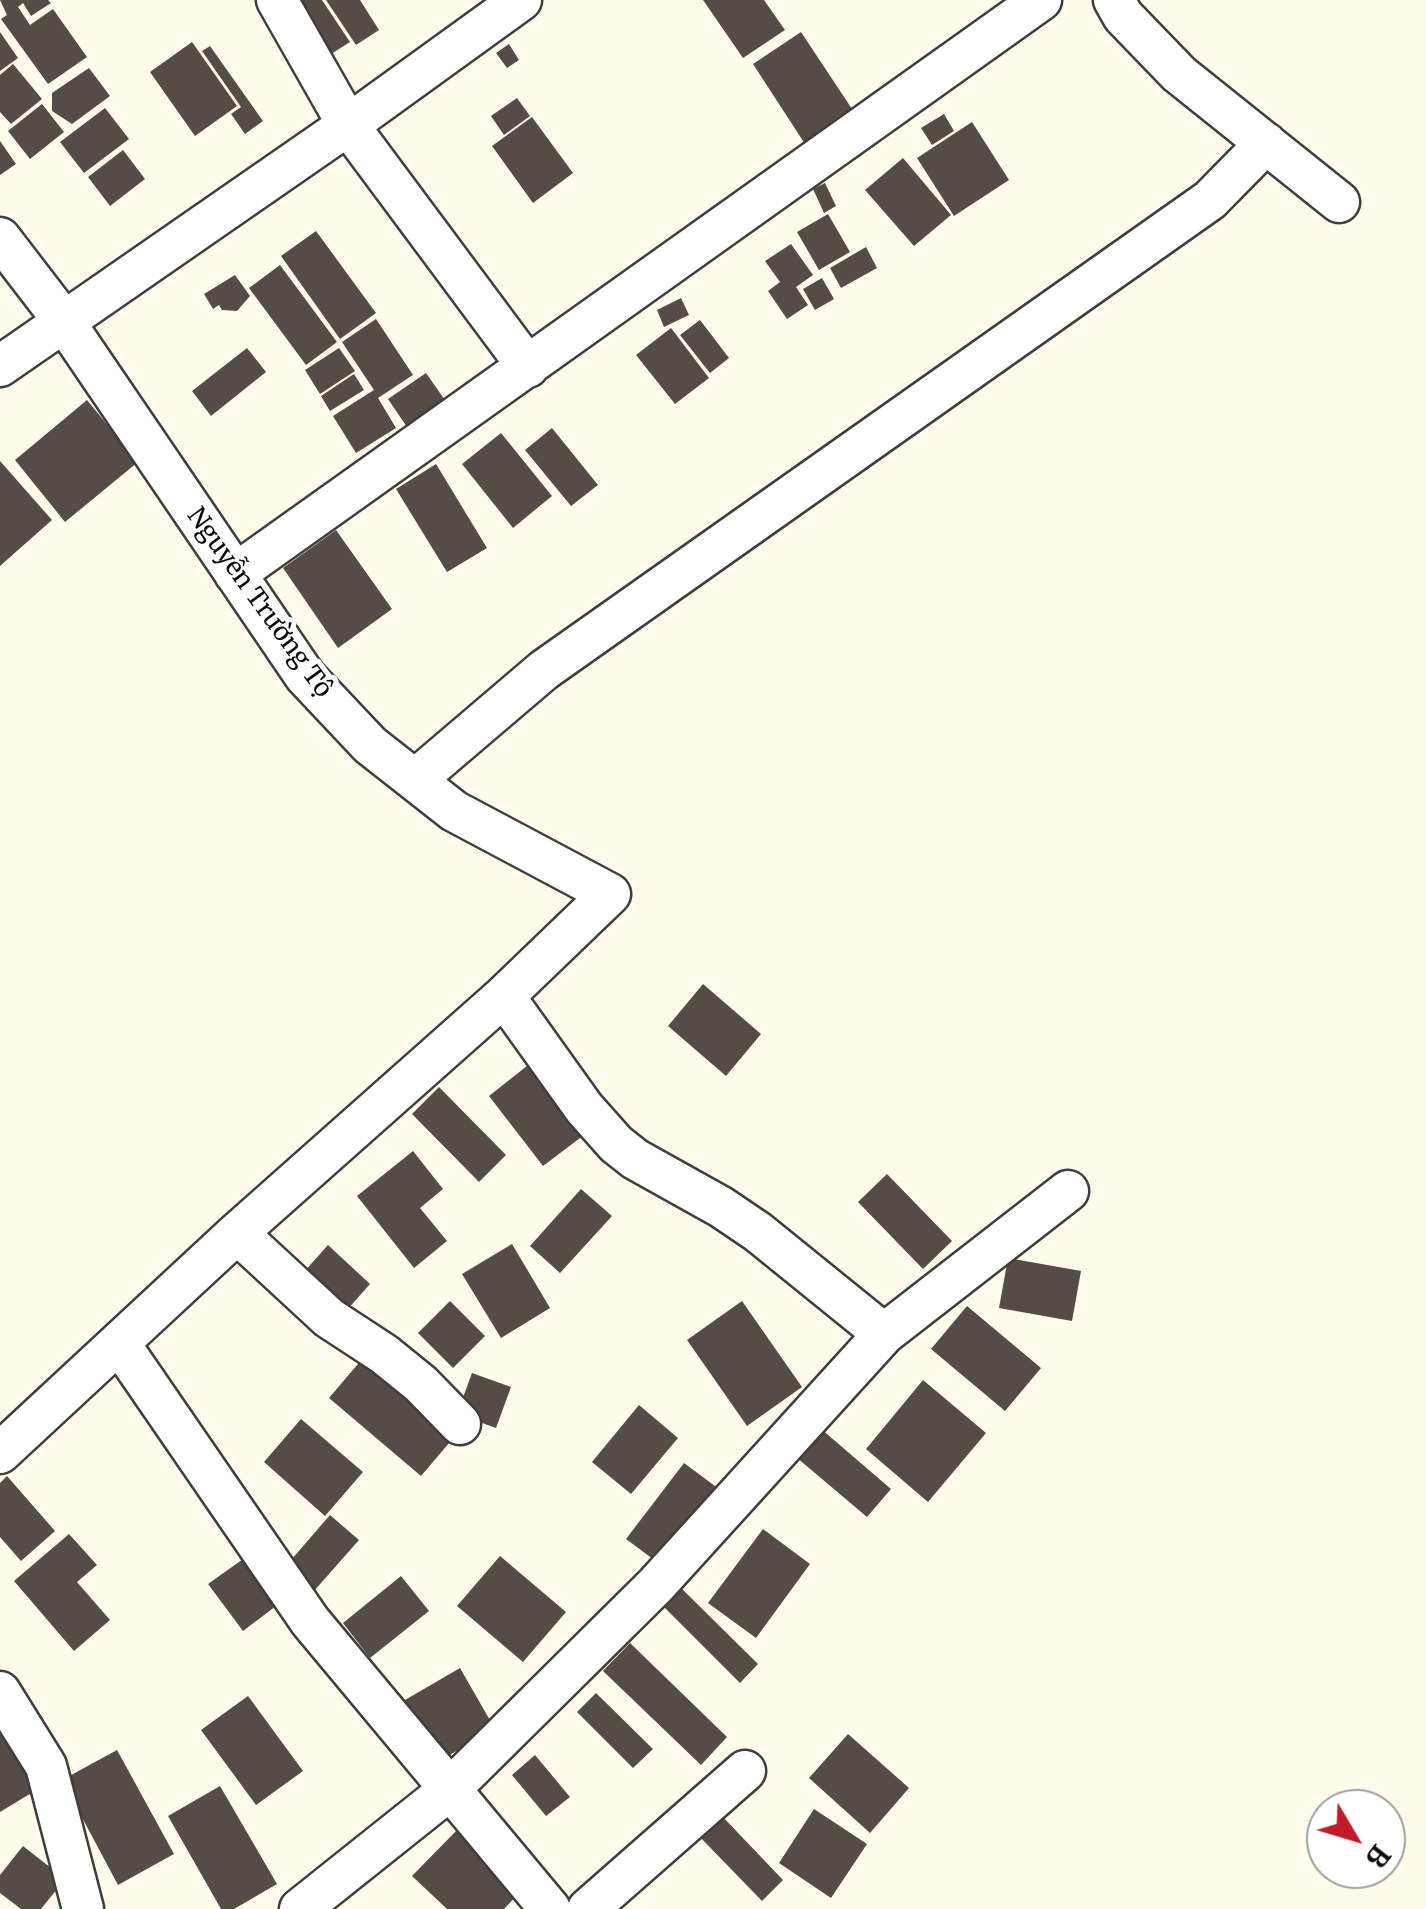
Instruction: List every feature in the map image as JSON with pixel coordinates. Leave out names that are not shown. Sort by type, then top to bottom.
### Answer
[{"type":"street","points":[[278,0],[348,125],[528,368]]},
{"type":"street","points":[[0,366],[521,0]]},
{"type":"street","points":[[235,574],[1041,0]]},
{"type":"street","points":[[1114,0],[1123,16],[1179,74],[1340,202]]},
{"type":"street","points":[[415,780],[544,670],[1210,200],[1266,143]]},
{"type":"street","name":"Nguyễn Trường Tộ","points":[[0,238],[63,320],[305,676],[370,745],[454,811],[610,894],[504,996]]},
{"type":"street","points":[[0,1453],[237,1233],[504,996],[584,1108],[616,1144],[635,1160],[758,1232],[884,1334]]},
{"type":"street","points":[[300,1909],[448,1790],[656,1585],[884,1334],[1068,1192]]},
{"type":"street","points":[[237,1233],[328,1318],[384,1354],[421,1384],[460,1424]]},
{"type":"street","points":[[118,1343],[310,1620],[550,1909]]},
{"type":"street","points":[[0,1692],[46,1766],[83,1909]]},
{"type":"street","points":[[588,1909],[744,1770]]},
{"type":"building","points":[[0,0],[48,0],[51,3],[31,16],[23,3],[18,7],[30,25],[53,9],[87,57],[48,84],[1,19],[7,15]]},
{"type":"building","points":[[290,0],[322,0],[350,42],[328,56]]},
{"type":"building","points":[[326,0],[360,0],[379,30],[356,45]]},
{"type":"building","points":[[703,0],[764,0],[785,30],[743,58]]},
{"type":"building","points":[[0,32],[18,58],[0,71]]},
{"type":"building","points":[[801,32],[854,112],[805,144],[753,64]]},
{"type":"building","points":[[192,42],[237,106],[195,136],[150,72]]},
{"type":"building","points":[[509,44],[519,60],[507,68],[496,53]]},
{"type":"building","points":[[210,46],[263,121],[245,134],[231,114],[241,107],[202,51]]},
{"type":"building","points":[[13,64],[42,99],[11,124],[0,112],[0,75]]},
{"type":"building","points":[[89,68],[110,96],[72,124],[52,111],[52,93]]},
{"type":"building","points":[[517,98],[530,116],[504,135],[491,116]]},
{"type":"building","points":[[42,104],[64,132],[30,159],[8,131]]},
{"type":"building","points":[[105,108],[129,139],[84,173],[60,142]]},
{"type":"building","points":[[944,114],[954,131],[932,145],[921,128]]},
{"type":"building","points":[[532,117],[573,173],[533,203],[492,146]]},
{"type":"building","points":[[972,122],[1009,180],[954,216],[917,158]]},
{"type":"building","points":[[0,141],[16,164],[0,175]]},
{"type":"building","points":[[123,150],[145,179],[110,206],[88,177]]},
{"type":"building","points":[[903,158],[951,215],[914,246],[865,190]]},
{"type":"building","points":[[825,183],[836,206],[824,213],[813,189]]},
{"type":"building","points":[[828,214],[850,252],[819,270],[797,232]]},
{"type":"building","points":[[316,231],[376,313],[340,339],[281,256]]},
{"type":"building","points":[[791,244],[813,275],[796,287],[808,305],[787,319],[768,291],[780,282],[765,261]]},
{"type":"building","points":[[866,247],[877,268],[841,288],[830,268]]},
{"type":"building","points":[[280,265],[337,342],[306,365],[249,288]]},
{"type":"building","points":[[235,275],[250,296],[237,311],[222,310],[219,305],[213,309],[204,294]]},
{"type":"building","points":[[822,278],[834,299],[815,310],[803,289]]},
{"type":"building","points":[[681,298],[689,315],[664,327],[657,310]]},
{"type":"building","points":[[376,319],[413,375],[378,398],[396,428],[356,453],[333,416],[374,390],[342,342]]},
{"type":"building","points":[[700,320],[729,358],[710,373],[680,335]]},
{"type":"building","points":[[671,328],[709,378],[675,404],[636,355]]},
{"type":"building","points":[[247,348],[266,372],[211,416],[192,391]]},
{"type":"building","points":[[339,348],[355,371],[320,394],[305,370]]},
{"type":"building","points":[[426,373],[447,403],[409,430],[388,399]]},
{"type":"building","points":[[354,374],[364,390],[330,411],[321,396]]},
{"type":"building","points":[[87,400],[138,462],[65,522],[15,460]]},
{"type":"building","points":[[552,428],[598,485],[571,506],[525,450]]},
{"type":"building","points":[[501,433],[552,496],[513,528],[462,464]]},
{"type":"building","points":[[0,461],[52,520],[0,566]]},
{"type":"building","points":[[436,464],[487,548],[447,572],[396,489]]},
{"type":"building","points":[[336,530],[392,609],[338,648],[283,568]]},
{"type":"building","points":[[703,984],[761,1034],[726,1076],[668,1026]]},
{"type":"building","points":[[537,1058],[592,1129],[543,1166],[489,1096]]},
{"type":"building","points":[[439,1087],[506,1155],[479,1182],[412,1114]]},
{"type":"building","points":[[413,1151],[443,1189],[420,1208],[447,1241],[414,1268],[357,1196]]},
{"type":"building","points":[[887,1174],[952,1241],[923,1269],[858,1202]]},
{"type":"building","points":[[581,1189],[612,1216],[560,1273],[530,1246]]},
{"type":"building","points":[[512,1244],[550,1308],[501,1338],[462,1274]]},
{"type":"building","points":[[328,1245],[370,1284],[346,1311],[303,1273]]},
{"type":"building","points":[[1008,1258],[1081,1271],[1072,1321],[999,1308]]},
{"type":"building","points":[[450,1301],[485,1336],[453,1368],[418,1333]]},
{"type":"building","points":[[742,1301],[802,1387],[747,1426],[687,1340]]},
{"type":"building","points":[[967,1306],[1041,1368],[1005,1411],[931,1349]]},
{"type":"building","points":[[363,1358],[455,1436],[421,1476],[329,1398]]},
{"type":"building","points":[[472,1373],[511,1387],[496,1428],[457,1414]]},
{"type":"building","points":[[923,1380],[986,1433],[928,1502],[866,1449]]},
{"type":"building","points":[[639,1405],[678,1438],[631,1494],[592,1462]]},
{"type":"building","points":[[301,1419],[363,1472],[325,1516],[264,1462]]},
{"type":"building","points":[[820,1428],[891,1489],[867,1517],[796,1457]]},
{"type":"building","points":[[684,1463],[719,1489],[661,1565],[626,1539]]},
{"type":"building","points":[[7,1476],[55,1531],[21,1561],[0,1537],[0,1483]]},
{"type":"building","points":[[330,1515],[359,1540],[314,1591],[285,1567]]},
{"type":"building","points":[[763,1529],[810,1564],[756,1638],[708,1603]]},
{"type":"building","points":[[69,1534],[97,1565],[77,1582],[110,1620],[74,1651],[14,1581]]},
{"type":"building","points":[[500,1556],[566,1612],[523,1662],[457,1606]]},
{"type":"building","points":[[246,1557],[280,1603],[243,1631],[208,1584]]},
{"type":"building","points":[[401,1576],[429,1611],[370,1658],[343,1623]]},
{"type":"building","points":[[677,1584],[758,1664],[740,1683],[659,1602]]},
{"type":"building","points":[[630,1643],[727,1737],[701,1765],[603,1671]]},
{"type":"building","points":[[460,1668],[495,1729],[439,1761],[405,1700]]},
{"type":"building","points":[[596,1693],[653,1749],[633,1768],[577,1712]]},
{"type":"building","points":[[248,1696],[303,1771],[256,1805],[201,1730]]},
{"type":"building","points":[[0,1726],[38,1789],[0,1812]]},
{"type":"building","points":[[848,1734],[909,1788],[870,1833],[809,1778]]},
{"type":"building","points":[[117,1750],[174,1854],[118,1885],[62,1780]]},
{"type":"building","points":[[535,1755],[570,1797],[546,1816],[512,1775]]},
{"type":"building","points":[[220,1786],[277,1884],[234,1909],[221,1909],[168,1816]]},
{"type":"building","points":[[814,1809],[867,1844],[831,1898],[779,1863]]},
{"type":"building","points":[[720,1814],[783,1880],[762,1901],[698,1835]]},
{"type":"building","points":[[457,1830],[520,1892],[504,1909],[447,1909],[412,1876]]},
{"type":"building","points":[[23,1846],[65,1879],[41,1909],[21,1909],[0,1893],[0,1875]]}]
